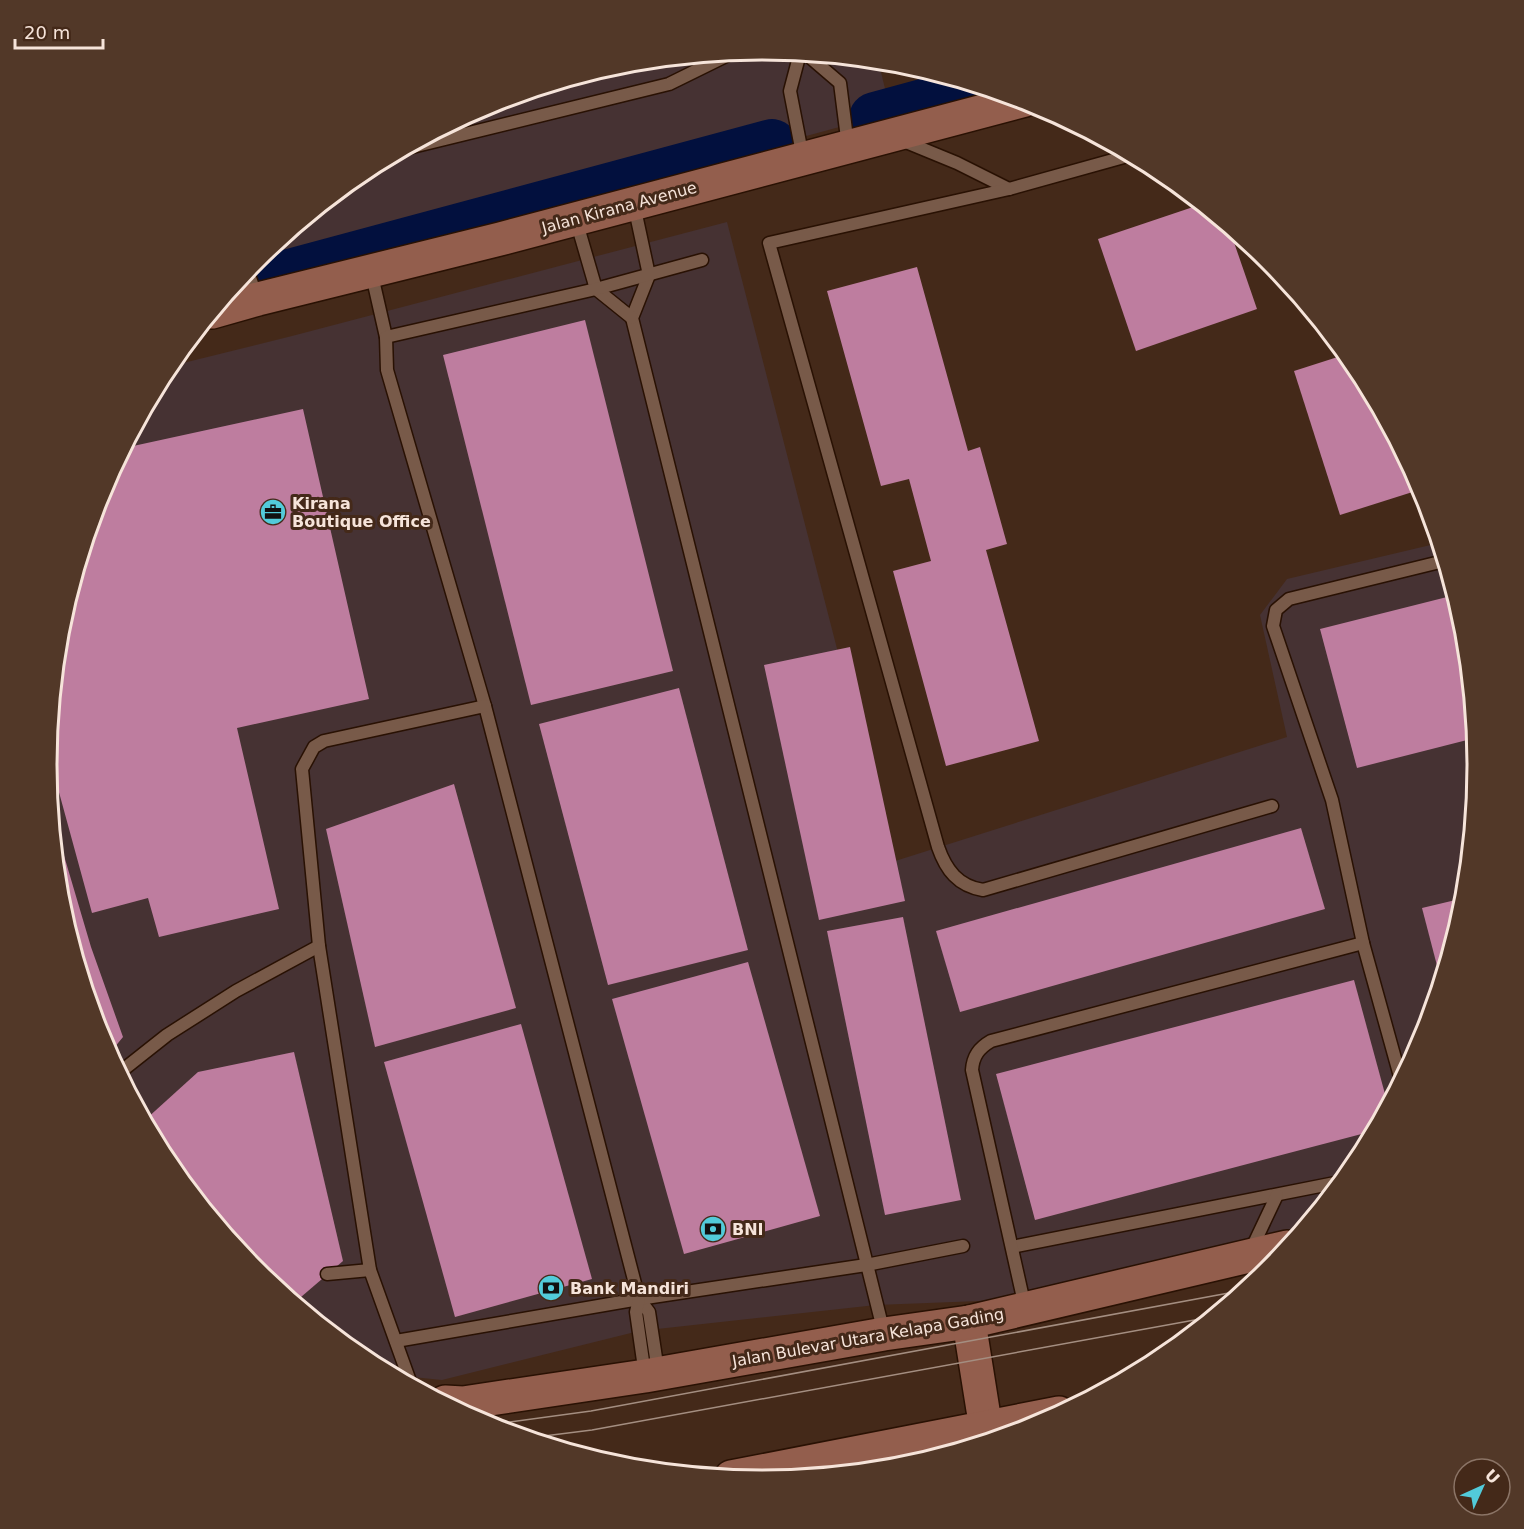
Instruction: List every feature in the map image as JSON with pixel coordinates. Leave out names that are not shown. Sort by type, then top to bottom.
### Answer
[{"type":"main road","name":"Jalan Kirana Avenue","points":[[237,295],[252,284],[371,272],[1009,104]]},
{"type":"main road","name":"Jalan Bulevar Utara Kelapa Gading","points":[[463,1403],[969,1322],[1272,1251]]},
{"type":"main road","points":[[969,1322],[986,1426]]},
{"type":"main road","points":[[780,1469],[881,1453],[920,1439],[1020,1421]]},
{"type":"lane","points":[[798,61],[790,91],[803,159]]},
{"type":"lane","points":[[431,142],[669,84],[706,62]]},
{"type":"lane","points":[[815,62],[840,83],[849,147]]},
{"type":"lane","points":[[892,136],[1009,189]]},
{"type":"lane","points":[[1118,157],[1009,189],[769,243],[942,859],[956,878],[964,885],[983,890],[1272,806]]},
{"type":"lane","points":[[634,203],[650,275],[632,318],[884,1334]]},
{"type":"lane","points":[[575,219],[596,289],[632,318]]},
{"type":"lane","points":[[386,337],[596,289],[702,260]]},
{"type":"lane","points":[[371,272],[386,337],[387,370],[484,706],[639,1299],[636,1312],[652,1374]]},
{"type":"lane","points":[[1398,1068],[1363,943],[1332,800],[1273,626],[1276,610],[1289,599],[1437,563]]},
{"type":"lane","points":[[408,1374],[370,1270],[319,946],[302,770],[314,747],[324,741],[484,706]]},
{"type":"lane","points":[[1025,1309],[972,1070],[972,1061],[982,1047],[991,1041],[1363,943]]},
{"type":"lane","points":[[126,1067],[167,1035],[236,991],[319,946]]},
{"type":"lane","points":[[1012,1247],[1328,1185]]},
{"type":"lane","points":[[1248,1257],[1277,1195]]},
{"type":"lane","points":[[396,1341],[639,1299],[866,1265],[963,1246]]},
{"type":"lane","points":[[327,1274],[370,1270]]},
{"type":"shaded area","points":[[716,61],[808,61],[880,70],[891,113],[243,288],[297,234],[370,178],[450,132],[492,113],[580,84],[624,73]]},
{"type":"shaded area","points":[[727,222],[892,862],[1287,737],[1260,615],[1287,579],[1432,545],[1453,627],[1461,672],[1465,718],[1467,765],[1465,811],[1461,857],[1453,902],[1430,991],[1394,1076],[1373,1117],[1348,1156],[1292,1229],[1288,1234],[1005,1300],[876,1305],[639,1331],[442,1380],[409,1375],[370,1351],[297,1295],[263,1263],[203,1194],[151,1117],[130,1076],[94,991],[81,947],[63,857],[57,765],[63,672],[81,582],[94,538],[111,495],[151,412],[183,363]]},
{"type":"building","points":[[1193,207],[1233,240],[1257,309],[1136,351],[1098,239]]},
{"type":"building","points":[[917,267],[968,451],[980,447],[1007,544],[986,550],[1039,741],[946,766],[893,571],[931,561],[909,479],[881,486],[827,291]]},
{"type":"building","points":[[585,320],[673,671],[531,705],[443,355]]},
{"type":"building","points":[[1337,357],[1373,412],[1412,492],[1340,515],[1294,371]]},
{"type":"building","points":[[303,409],[369,699],[237,728],[279,909],[159,937],[148,898],[92,913],[58,789],[59,718],[63,672],[71,627],[94,538],[134,446]]},
{"type":"building","points":[[1446,597],[1461,672],[1466,740],[1357,768],[1320,629]]},
{"type":"building","points":[[850,647],[905,901],[819,920],[764,665]]},
{"type":"building","points":[[679,688],[748,950],[608,985],[539,724]]},
{"type":"building","points":[[454,784],[516,1008],[375,1047],[326,829]]},
{"type":"building","points":[[1301,828],[1325,909],[960,1012],[936,931]]},
{"type":"building","points":[[62,850],[91,947],[123,1037],[116,1045],[94,991],[81,947]]},
{"type":"building","points":[[1453,901],[1437,967],[1422,908]]},
{"type":"building","points":[[903,917],[961,1200],[885,1215],[827,931]]},
{"type":"building","points":[[748,962],[820,1216],[684,1254],[612,999]]},
{"type":"building","points":[[1354,980],[1385,1094],[1362,1134],[1035,1220],[996,1074]]},
{"type":"building","points":[[521,1024],[592,1279],[455,1317],[384,1062]]},
{"type":"building","points":[[294,1052],[343,1261],[301,1297],[263,1263],[232,1229],[203,1194],[150,1115],[198,1072]]},
{"type":"waterway","points":[[875,118],[971,92]]},
{"type":"waterway","points":[[267,281],[772,145]]},
{"type":"tram line","points":[[508,1422],[591,1411],[1229,1293]]},
{"type":"tram line","points":[[547,1436],[592,1430],[1196,1320]]},
{"type":"place","name":"Kirana Boutique Office","points":[[273,512]]},
{"type":"place","name":"BNI","points":[[713,1229]]},
{"type":"place","name":"Bank Mandiri","points":[[551,1288]]}]
